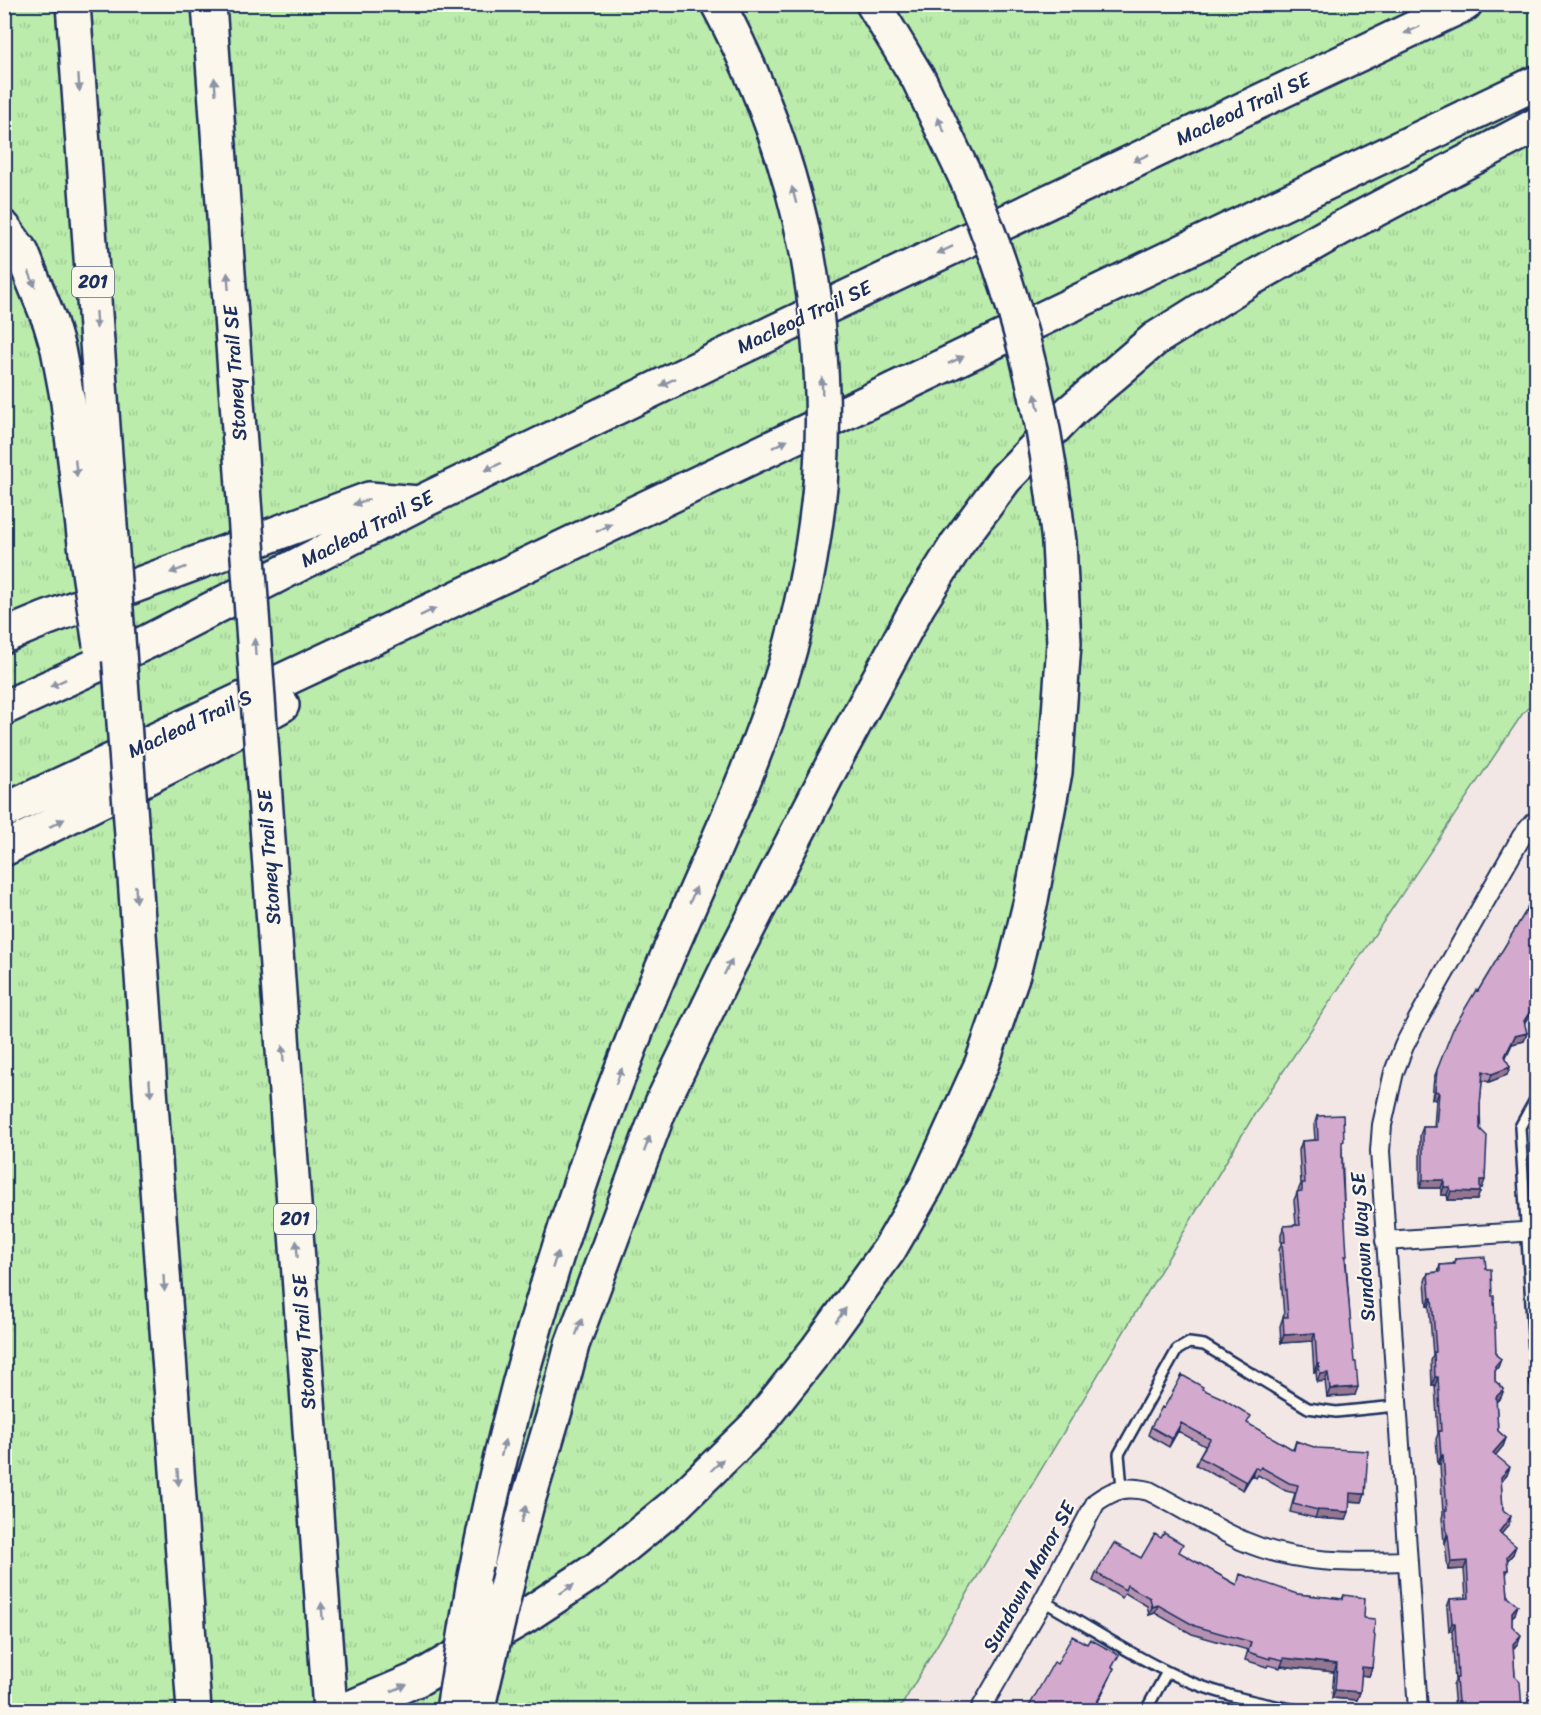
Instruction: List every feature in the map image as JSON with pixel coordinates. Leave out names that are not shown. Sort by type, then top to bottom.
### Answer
[{"type":"highway","name":"201","points":[[73,4],[98,546],[128,776],[194,1710]]},
{"type":"highway","name":"Stoney Trail SE","points":[[209,4],[330,1710]]},
{"type":"highway","points":[[470,1708],[473,1587],[514,1402],[550,1274],[604,1114],[640,1022],[752,757],[786,663],[809,569],[820,486],[823,415],[815,300],[807,252],[790,180],[771,122],[746,60],[718,4]]},
{"type":"highway","points":[[345,1710],[418,1679],[524,1617],[597,1569],[675,1505],[758,1425],[818,1348],[889,1250],[927,1184],[982,1063],[1013,974],[1031,900],[1055,772],[1064,643],[1059,542],[1054,501],[1042,422],[1016,312],[985,222],[919,80],[873,4]]},
{"type":"highway","name":"Macleod Trail SE","points":[[4,708],[149,641],[419,502],[753,341],[1465,4]]},
{"type":"highway","points":[[4,849],[204,749],[309,690],[375,637],[1536,82]]},
{"type":"highway","points":[[470,1708],[572,1345],[662,1103],[738,946],[837,756],[918,606],[957,544],[1005,479],[1071,411],[1155,339],[1249,280],[1329,235],[1536,125]]},
{"type":"highway","points":[[4,228],[22,253],[50,322],[58,349],[98,546]]},
{"type":"highway","points":[[4,636],[369,499],[419,502]]},
{"type":"highway","name":"Macleod Trail S","points":[[4,811],[375,637]]},
{"type":"street","name":"Sundown Way SE","points":[[1418,1710],[1385,1241],[1380,1151],[1383,1117],[1394,1072],[1404,1046],[1521,836],[1536,821]]},
{"type":"street","points":[[1385,1241],[1531,1232]]},
{"type":"street","points":[[1122,1488],[1149,1491],[1244,1541],[1280,1552],[1317,1560],[1351,1563],[1408,1562]]},
{"type":"street","name":"Sundown Manor SE","points":[[980,1710],[1043,1601],[1096,1502],[1110,1492],[1122,1488]]},
{"type":"lane","points":[[1536,1098],[1520,1127],[1531,1232],[1536,1383]]},
{"type":"lane","points":[[1122,1488],[1119,1454],[1177,1350],[1189,1343],[1204,1345],[1308,1408],[1336,1413],[1396,1406]]},
{"type":"lane","points":[[1043,1601],[1167,1672],[1252,1702],[1297,1710]]},
{"type":"lane","points":[[1146,1710],[1167,1672]]},
{"type":"green space","points":[[5,5],[1536,5],[1536,700],[1523,713],[1254,1115],[899,1710],[5,1710]]},
{"type":"building","points":[[1536,888],[1536,1002],[1524,1021],[1527,1033],[1515,1036],[1505,1056],[1510,1067],[1492,1074],[1483,1071],[1480,1129],[1487,1136],[1485,1180],[1480,1180],[1480,1192],[1451,1191],[1450,1187],[1444,1187],[1444,1180],[1423,1180],[1423,1127],[1436,1127],[1439,1092],[1435,1091],[1437,1070],[1453,1029],[1532,901],[1530,900]]},
{"type":"building","points":[[1343,1115],[1342,1172],[1347,1256],[1345,1256],[1358,1387],[1330,1389],[1328,1373],[1320,1374],[1319,1364],[1317,1364],[1315,1333],[1284,1335],[1283,1317],[1288,1317],[1282,1242],[1285,1242],[1284,1226],[1300,1225],[1297,1192],[1302,1191],[1302,1183],[1305,1183],[1302,1141],[1318,1140],[1317,1116]]},
{"type":"building","points":[[1485,1257],[1486,1269],[1491,1269],[1496,1355],[1501,1359],[1495,1366],[1495,1381],[1504,1389],[1496,1397],[1498,1431],[1506,1438],[1493,1453],[1510,1467],[1501,1477],[1503,1510],[1511,1516],[1499,1532],[1516,1546],[1507,1556],[1508,1570],[1506,1570],[1508,1597],[1518,1605],[1512,1612],[1512,1626],[1521,1635],[1513,1644],[1515,1677],[1520,1682],[1522,1710],[1460,1710],[1456,1678],[1458,1678],[1455,1623],[1452,1623],[1450,1599],[1469,1598],[1467,1561],[1451,1562],[1447,1535],[1443,1455],[1441,1456],[1439,1431],[1441,1431],[1438,1377],[1435,1377],[1434,1352],[1436,1352],[1428,1273],[1440,1272],[1440,1265],[1455,1264],[1455,1259]]},
{"type":"building","points":[[1182,1375],[1203,1387],[1202,1389],[1251,1416],[1247,1423],[1294,1450],[1296,1441],[1317,1448],[1368,1451],[1365,1494],[1350,1493],[1349,1512],[1318,1510],[1293,1504],[1298,1485],[1289,1483],[1261,1467],[1259,1470],[1255,1467],[1246,1482],[1199,1457],[1210,1439],[1181,1423],[1172,1439],[1151,1427]]},
{"type":"building","points":[[1164,1533],[1183,1544],[1179,1552],[1237,1585],[1240,1574],[1297,1594],[1343,1599],[1344,1595],[1365,1598],[1364,1618],[1375,1619],[1375,1636],[1372,1668],[1362,1667],[1360,1692],[1335,1690],[1337,1664],[1284,1658],[1283,1660],[1270,1657],[1270,1659],[1248,1652],[1251,1642],[1195,1626],[1158,1605],[1152,1607],[1150,1598],[1127,1585],[1125,1590],[1096,1573],[1114,1543],[1141,1558],[1155,1534],[1161,1538]]},
{"type":"building","points":[[1072,1636],[1087,1644],[1090,1639],[1119,1655],[1095,1706],[1099,1709],[1027,1710],[1054,1662],[1057,1664]]}]
